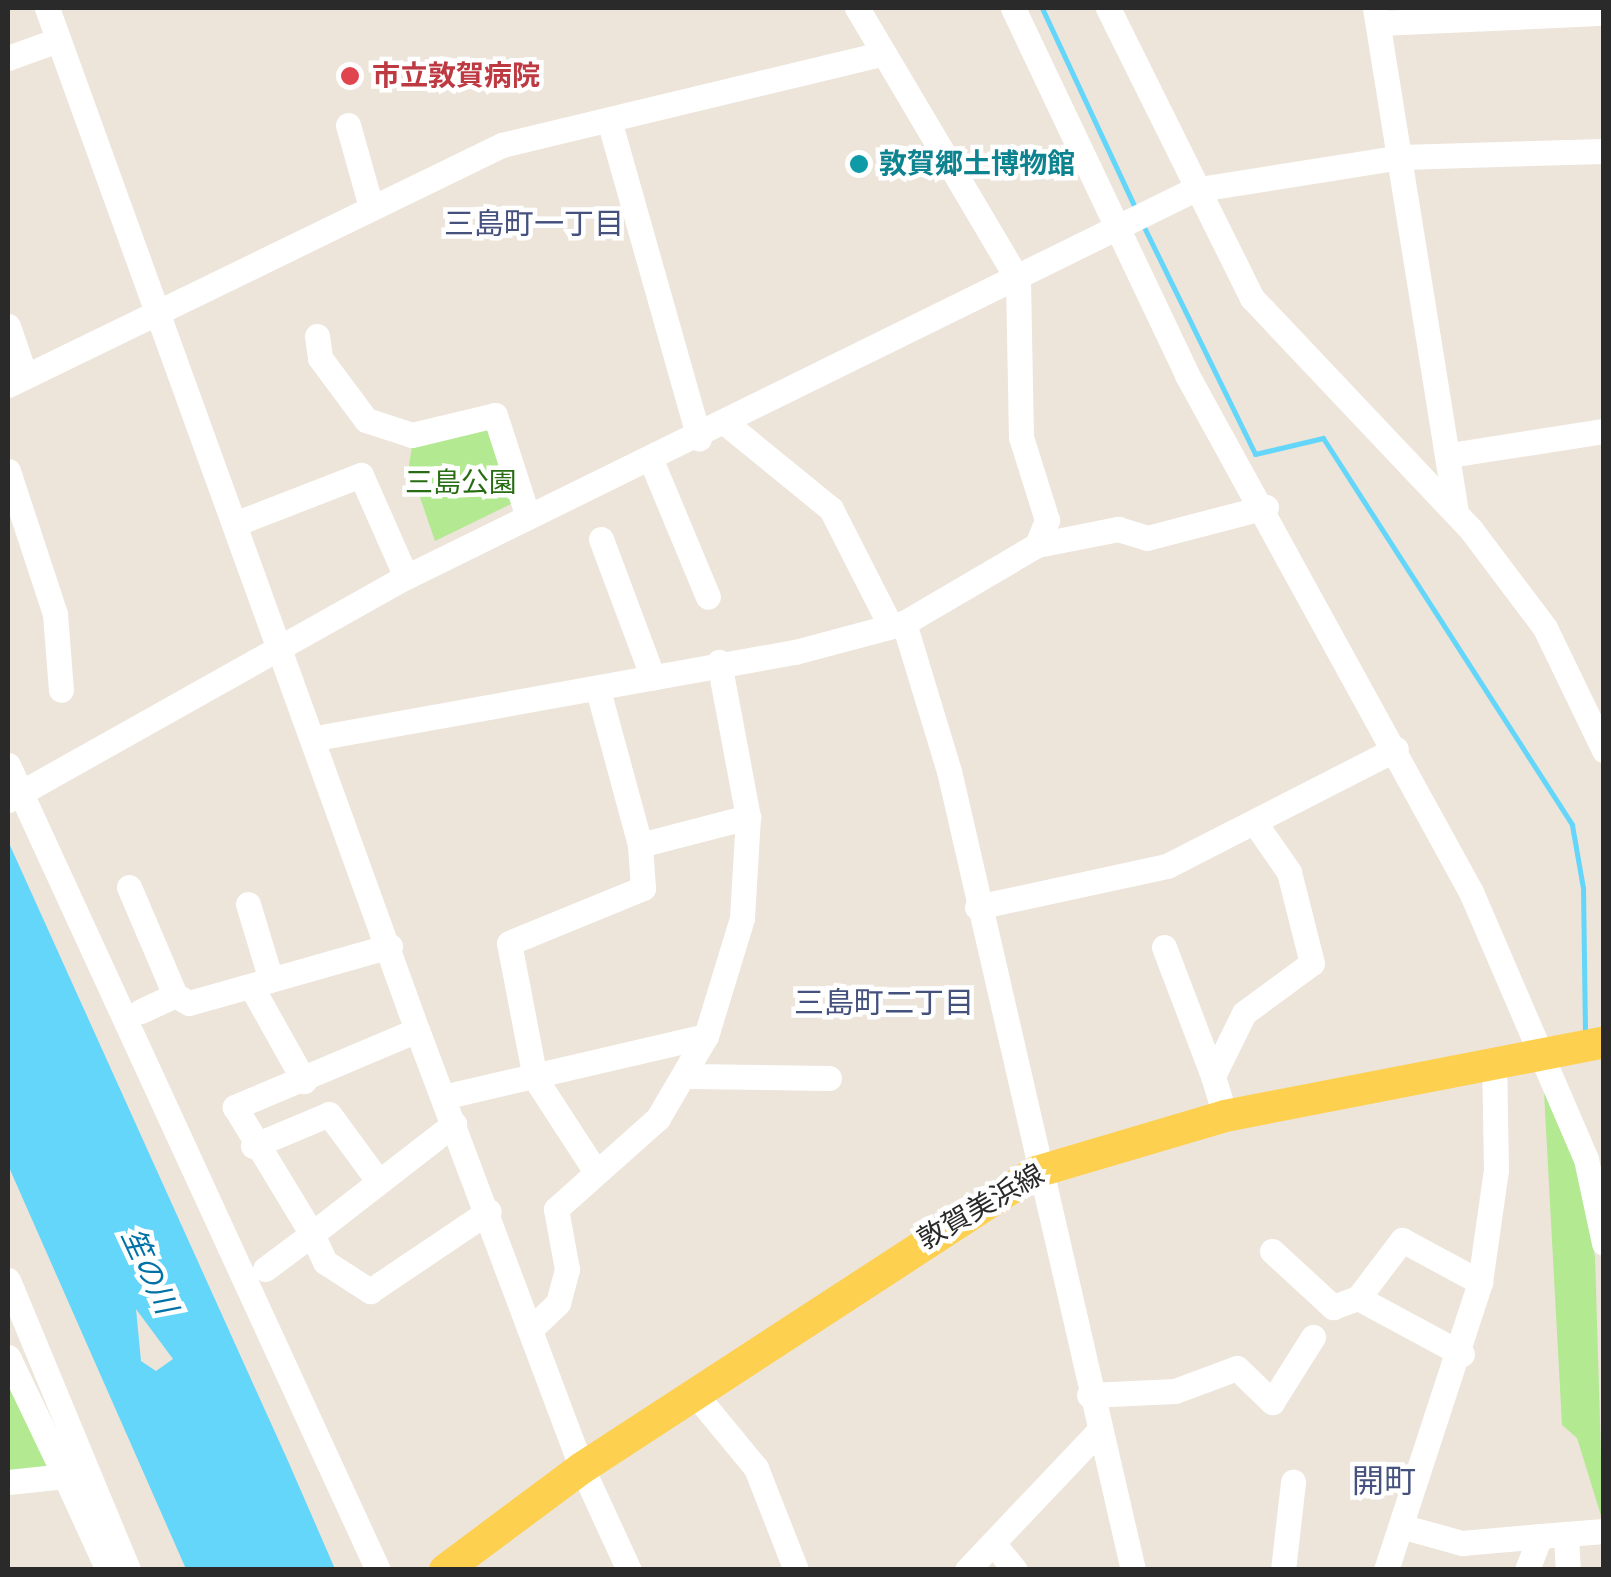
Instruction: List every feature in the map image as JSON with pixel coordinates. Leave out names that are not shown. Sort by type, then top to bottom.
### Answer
[{"type":"main road","name":"敦賀美浜線","points":[[445,1570],[582,1468],[1036,1172],[1226,1116],[1494,1060],[1604,1042]]},
{"type":"street","points":[[47,8],[316,738],[417,1030],[533,1327],[582,1468],[630,1570]]},
{"type":"street","points":[[857,8],[880,54],[1018,280],[1021,436],[1047,520],[1037,545]]},
{"type":"street","points":[[1013,8],[1133,220],[1187,374],[1266,507],[1396,749],[1586,1159],[1604,1243]]},
{"type":"street","points":[[1108,8],[1193,190],[1252,298],[1297,353],[1456,512],[1545,628],[1604,750]]},
{"type":"street","points":[[1456,512],[1450,455],[1377,15],[1604,14]]},
{"type":"street","points":[[8,58],[58,40]]},
{"type":"street","points":[[8,326],[16,380],[160,314],[502,145],[880,54]]},
{"type":"street","points":[[609,120],[698,438]]},
{"type":"street","points":[[348,125],[370,207]]},
{"type":"street","points":[[12,798],[281,642],[406,577],[728,425],[1193,190],[1402,157],[1604,151]]},
{"type":"street","points":[[316,336],[320,358],[366,420],[412,435],[495,415],[528,517]]},
{"type":"street","points":[[728,425],[831,509],[897,624],[977,908],[1036,1172],[1133,1570]]},
{"type":"street","points":[[1450,455],[1604,431]]},
{"type":"street","points":[[651,460],[708,597]]},
{"type":"street","points":[[8,471],[54,614],[60,690]]},
{"type":"street","points":[[237,523],[361,475],[406,577]]},
{"type":"street","points":[[316,738],[598,690],[897,624],[1037,545],[1118,529],[1147,538],[1266,507]]},
{"type":"street","points":[[601,540],[652,678]]},
{"type":"street","points":[[533,1327],[558,1303],[567,1269],[556,1209],[658,1118],[688,1076],[706,1036],[742,918],[748,817],[719,662]]},
{"type":"street","points":[[596,1172],[534,1078],[509,943],[644,888],[640,844],[598,690]]},
{"type":"street","points":[[977,908],[1168,866],[1396,749]]},
{"type":"street","points":[[8,765],[12,798],[378,1570]]},
{"type":"street","points":[[640,844],[748,817]]},
{"type":"street","points":[[1213,1076],[1244,1014],[1312,963],[1289,872],[1255,823]]},
{"type":"street","points":[[128,887],[175,995],[189,1003],[390,946]]},
{"type":"street","points":[[248,904],[261,983],[304,1080]]},
{"type":"street","points":[[1164,947],[1226,1116]]},
{"type":"street","points":[[141,1011],[175,995]]},
{"type":"street","points":[[417,1030],[235,1106],[253,1146],[312,1234],[325,1262],[370,1290],[489,1211]]},
{"type":"street","points":[[444,1097],[706,1036]]},
{"type":"street","points":[[1386,1570],[1462,1354],[1480,1282],[1496,1170],[1494,1060]]},
{"type":"street","points":[[688,1076],[829,1078]]},
{"type":"street","points":[[253,1146],[329,1114],[380,1182]]},
{"type":"street","points":[[265,1269],[454,1124]]},
{"type":"street","points":[[1272,1251],[1333,1307],[1358,1298],[1402,1240],[1480,1282]]},
{"type":"street","points":[[8,1280],[128,1570]]},
{"type":"street","points":[[1358,1298],[1462,1354]]},
{"type":"street","points":[[1089,1395],[1175,1391],[1237,1368],[1272,1402],[1313,1337]]},
{"type":"street","points":[[8,1357],[108,1570]]},
{"type":"street","points":[[696,1394],[756,1468],[796,1570]]},
{"type":"street","points":[[967,1570],[1098,1432]]},
{"type":"street","points":[[8,1482],[65,1476]]},
{"type":"street","points":[[1284,1570],[1293,1482]]},
{"type":"street","points":[[1404,1527],[1462,1543],[1604,1531]]},
{"type":"street","points":[[1566,1535],[1568,1570]]},
{"type":"street","points":[[1527,1570],[1540,1536]]},
{"type":"street","points":[[993,1543],[1015,1570]]},
{"type":"green space","name":"三島公園","points":[[486,424],[513,503],[435,541],[409,465],[413,441]]},
{"type":"green space","points":[[1544,1092],[1580,1176],[1595,1257],[1603,1522],[1577,1438],[1562,1425]]},
{"type":"green space","points":[[8,1370],[51,1460],[45,1468],[8,1473]]},
{"type":"water","name":"笙の川","points":[[8,841],[335,1569],[186,1569],[8,1165]],"holes":[[[136,1309],[173,1359],[156,1371],[141,1361]]]},
{"type":"waterway","points":[[1042,8],[1136,210]]},
{"type":"waterway","points":[[1143,225],[1255,454],[1323,438],[1572,825],[1583,888],[1585,1031]]},
{"type":"place","name":"市立敦賀病院","points":[[350,76]]},
{"type":"place","name":"敦賀郷土博物館","points":[[859,164]]},
{"type":"district","name":"三島町一丁目","points":[[534,224]]},
{"type":"district","name":"三島町二丁目","points":[[884,1003]]},
{"type":"district","name":"開町","points":[[1384,1481]]}]
